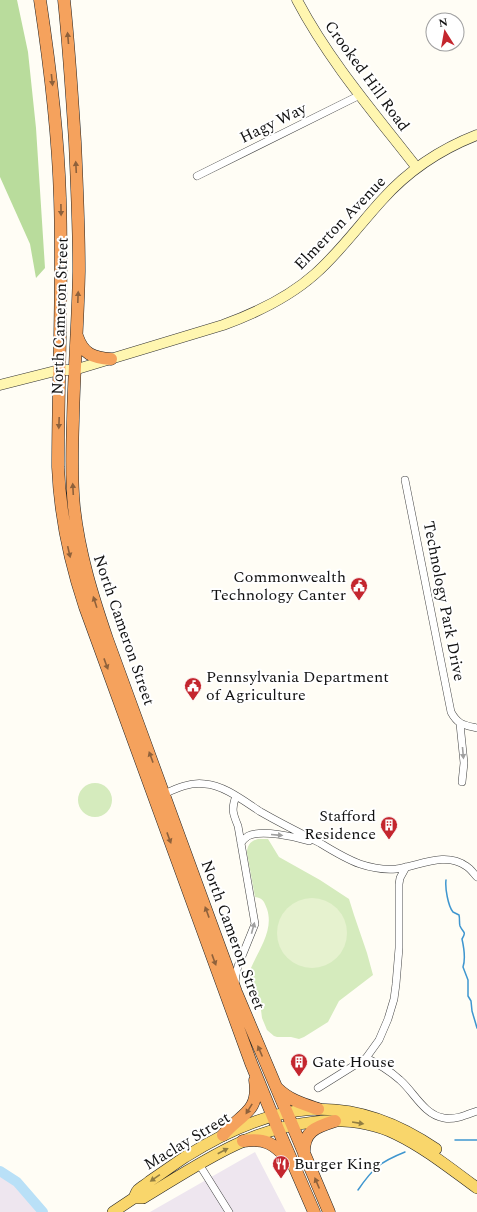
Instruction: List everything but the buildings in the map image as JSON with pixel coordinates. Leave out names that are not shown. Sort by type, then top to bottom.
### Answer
[{"type":"highway","name":"North Cameron Street","points":[[40,0],[51,73],[59,167],[61,256],[59,483],[67,545],[85,607],[157,796],[286,1113],[329,1212]]},
{"type":"highway","name":"North Cameron Street","points":[[64,0],[73,101],[78,208],[79,263],[77,336],[74,370],[72,489],[81,553],[88,583],[157,796],[255,1075],[314,1212]]},
{"type":"highway","points":[[77,336],[81,346],[88,353],[97,358],[111,359]]},
{"type":"highway","points":[[223,1135],[245,1115],[251,1106],[256,1092],[255,1075]]},
{"type":"highway","points":[[275,1086],[285,1096],[318,1108]]},
{"type":"highway","points":[[304,1155],[305,1141],[309,1134],[319,1126],[335,1121]]},
{"type":"highway","points":[[243,1141],[256,1140],[267,1142],[278,1148],[292,1162]]},
{"type":"main road","name":"Crooked Hill Road","points":[[297,0],[322,42],[417,168]]},
{"type":"main road","name":"Elmerton Avenue","points":[[0,385],[60,370],[74,370],[223,325],[257,312],[284,297],[307,281],[325,265],[383,199],[417,168],[443,151],[477,135]]},
{"type":"main road","name":"Maclay Street","points":[[113,1212],[134,1198],[138,1190],[194,1152],[223,1135],[272,1116],[318,1108],[354,1111],[390,1123],[427,1143],[477,1178]]},
{"type":"main road","name":"Maclay Street","points":[[134,1198],[143,1198],[199,1164],[243,1141],[278,1129],[319,1122],[335,1121],[369,1124],[396,1134],[428,1153],[477,1188]]},
{"type":"street","name":"Hagy Way","points":[[197,176],[360,94]]},
{"type":"street","name":"Technology Park Drive","points":[[406,480],[451,712],[460,724],[464,763],[462,782]]},
{"type":"street","points":[[460,724],[477,728]]},
{"type":"street","points":[[157,796],[187,785],[203,783],[214,786],[236,796],[270,817],[355,862],[370,867],[386,869],[406,867],[433,860],[452,861],[466,866],[477,877]]},
{"type":"street","points":[[236,796],[233,807],[238,826],[255,924],[238,966],[235,980],[236,992]]},
{"type":"street","points":[[241,843],[248,836],[257,834],[289,836],[319,843]]},
{"type":"street","points":[[318,1088],[366,1058],[381,1035],[388,1019],[394,999],[399,948],[398,893],[400,878],[406,867]]},
{"type":"street","points":[[366,1058],[392,1073],[425,1108],[437,1117],[454,1118],[477,1111]]},
{"type":"street","points":[[199,1164],[229,1212]]},
{"type":"shaded area","points":[[255,1152],[286,1212],[150,1212]]},
{"type":"shaded area","points":[[0,1172],[46,1212],[0,1212]]},
{"type":"green space","points":[[0,0],[17,0],[28,52],[36,128],[45,268],[36,278],[30,244],[0,177]]},
{"type":"green space","points":[[95,783],[107,788],[112,800],[107,812],[95,817],[83,812],[78,800],[83,788]]},
{"type":"green space","points":[[258,839],[268,839],[279,857],[320,880],[349,899],[373,975],[339,1001],[328,1022],[299,1039],[291,1037],[277,1037],[267,1030],[262,1018],[261,1010],[253,1000],[251,992],[251,968],[265,939],[269,924],[267,909],[263,900],[255,897],[247,853],[250,844]]},
{"type":"green space","points":[[312,898],[325,901],[337,908],[344,920],[347,933],[344,946],[337,958],[325,965],[312,968],[299,965],[287,958],[280,946],[277,933],[280,920],[287,908],[299,901]]},
{"type":"waterway","points":[[446,880],[448,901],[453,912],[459,915],[460,926],[464,933],[462,939],[465,957],[463,967],[468,980],[468,996],[471,1001],[477,1028]]},
{"type":"waterway","points":[[455,1140],[477,1140]]},
{"type":"waterway","points":[[358,1190],[368,1176],[378,1166],[405,1152]]},
{"type":"waterway","points":[[0,1171],[17,1182],[43,1212]]},
{"type":"place","name":"Commonwealth Technology Canter","points":[[359,601]]},
{"type":"place","name":"Pennsylvania Department of Agriculture","points":[[193,701]]},
{"type":"place","name":"Stafford Residence","points":[[389,840]]},
{"type":"place","name":"Gate House","points":[[299,1077]]},
{"type":"place","name":"Burger King","points":[[281,1179]]}]
